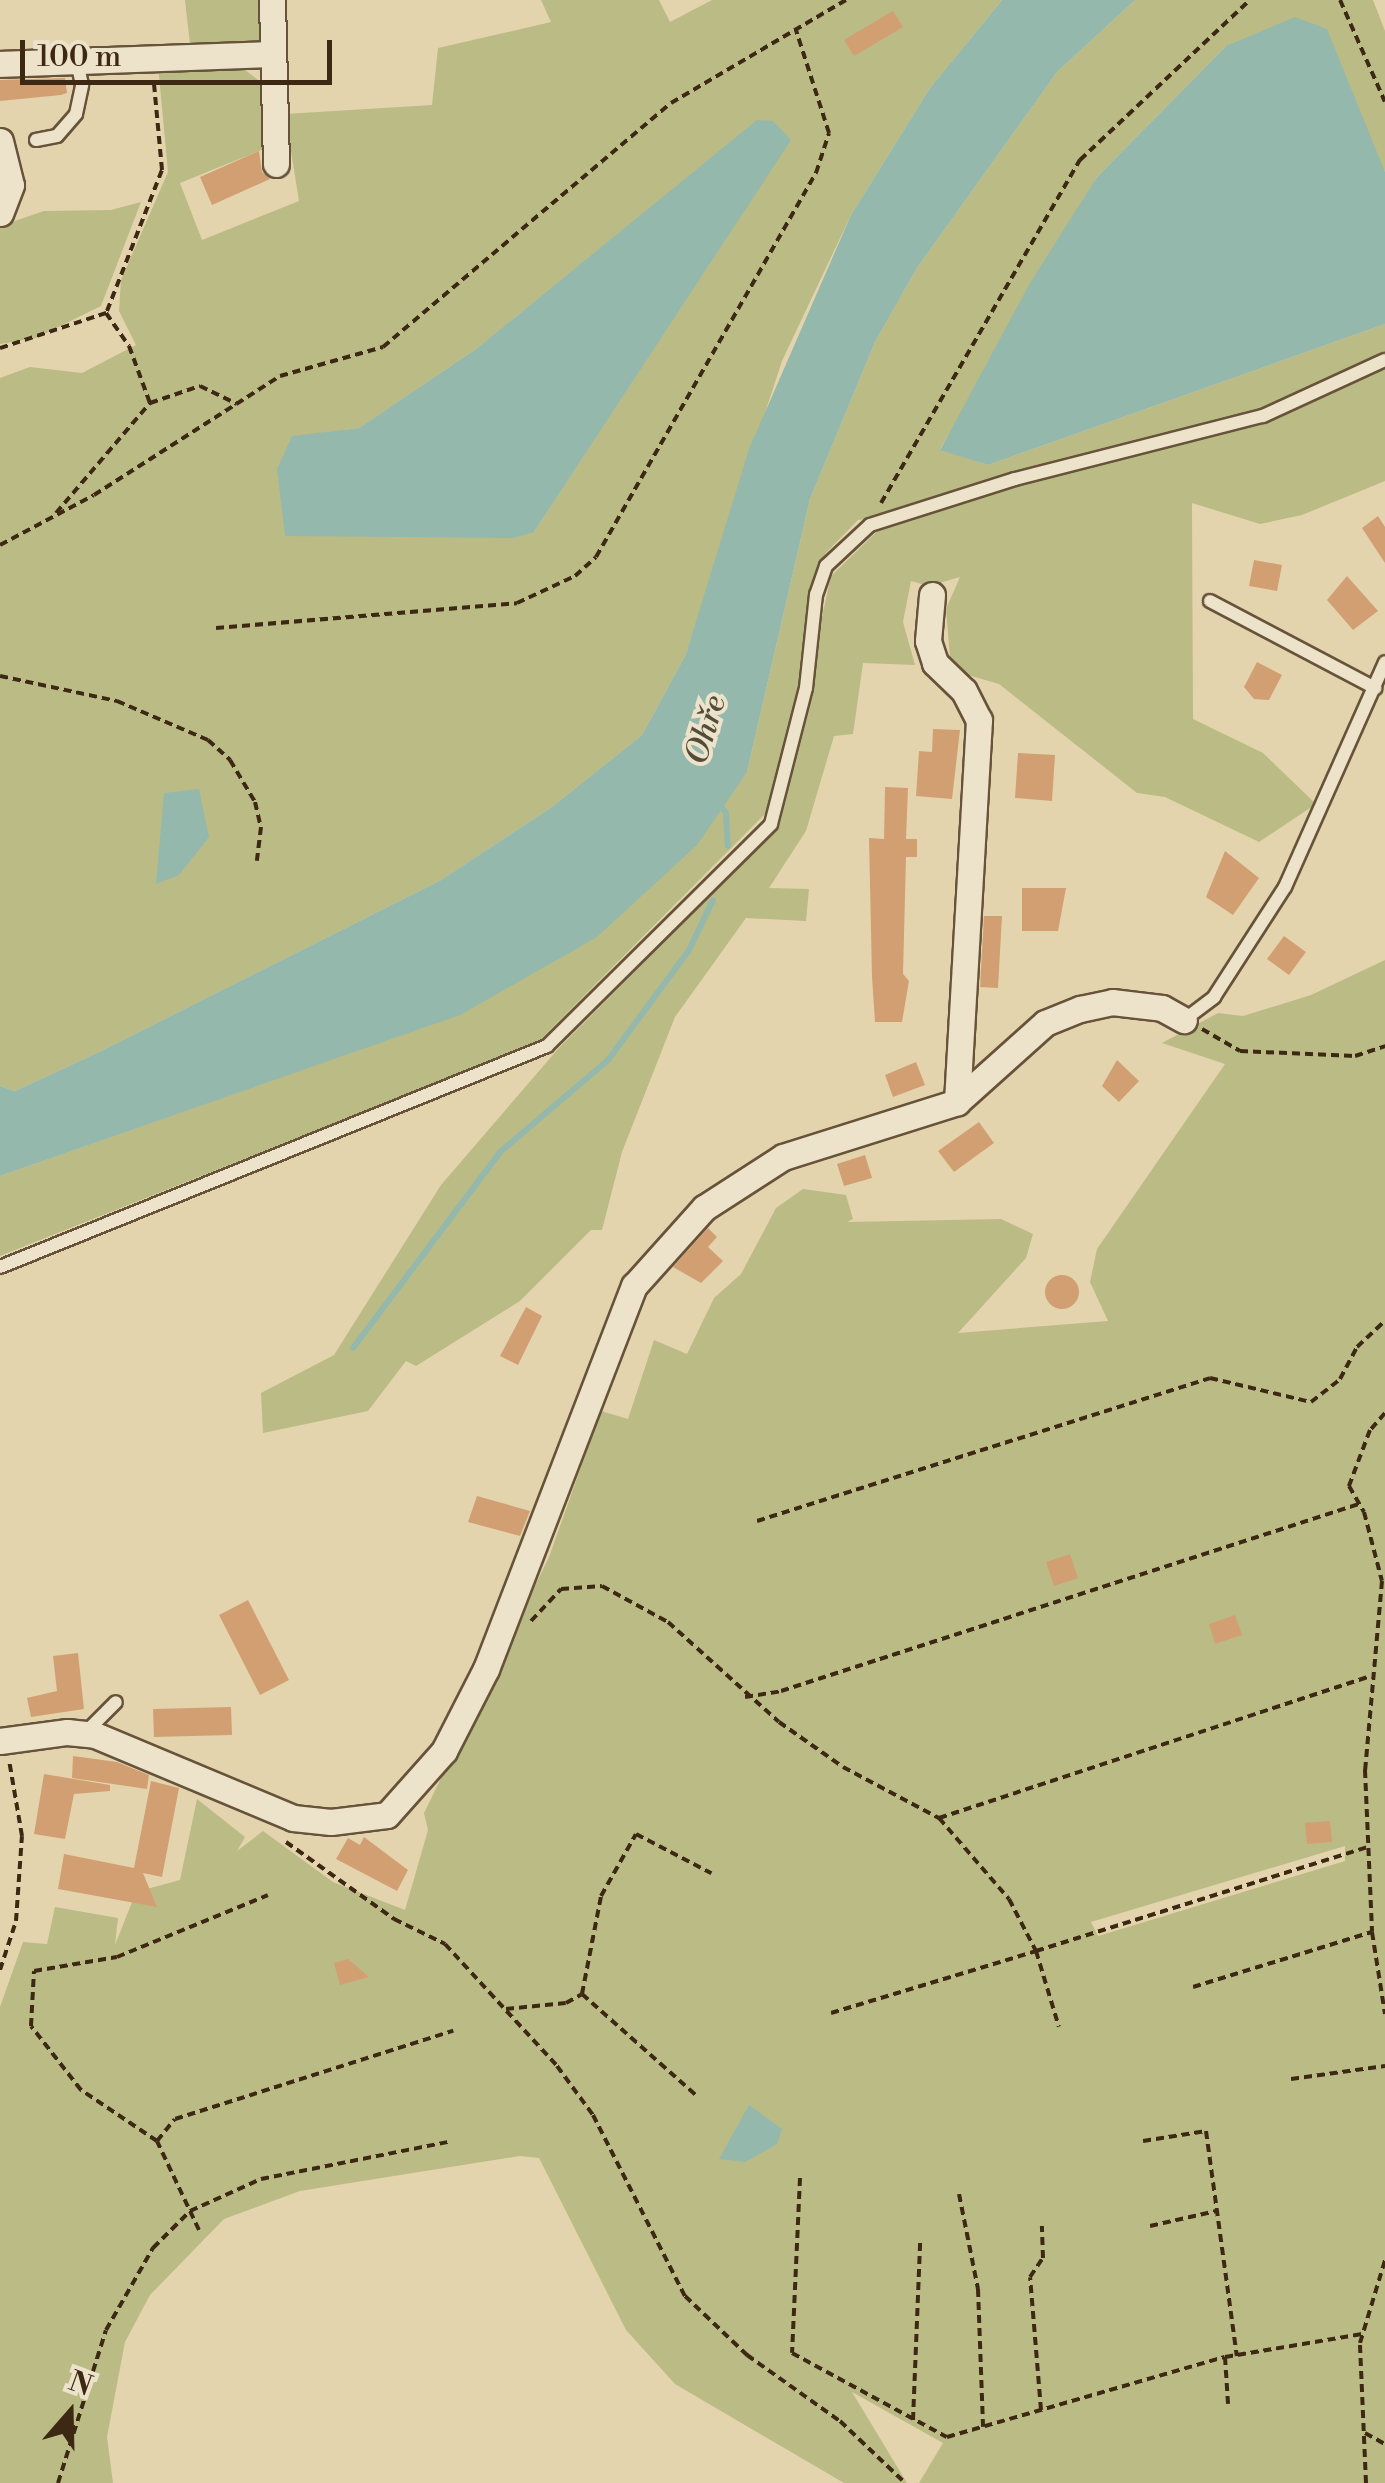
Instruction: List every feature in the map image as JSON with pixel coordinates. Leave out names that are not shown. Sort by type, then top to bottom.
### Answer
[{"type":"street","points":[[272,0],[276,164]]},
{"type":"street","points":[[0,64],[273,54]]},
{"type":"street","points":[[0,141],[11,185],[0,213]]},
{"type":"street","points":[[932,595],[928,642],[935,663],[964,691],[979,720],[957,1102]]},
{"type":"street","points":[[3,1741],[84,1734],[122,1742],[253,1806],[332,1822],[387,1815],[406,1802],[444,1752],[486,1668],[634,1286],[704,1208],[782,1157],[957,1102],[1044,1023],[1112,1002],[1162,1008],[1184,1020]]},
{"type":"lane","points":[[36,140],[57,136],[76,114],[82,84],[77,61]]},
{"type":"lane","points":[[0,1267],[546,1046],[770,824],[806,688],[816,596],[826,566],[870,525],[1016,479],[1263,416],[1385,360]]},
{"type":"lane","points":[[1210,601],[1375,688]]},
{"type":"lane","points":[[1184,1020],[1214,996],[1285,887],[1385,662]]},
{"type":"lane","points":[[84,1734],[116,1702]]},
{"type":"path","points":[[0,545],[280,376],[382,347],[671,103],[846,0]]},
{"type":"path","points":[[870,525],[1080,160],[1250,0]]},
{"type":"path","points":[[1340,0],[1385,102]]},
{"type":"path","points":[[216,628],[517,603],[575,576],[596,557],[816,173],[829,133],[796,30]]},
{"type":"path","points":[[150,403],[129,346],[106,313],[116,272],[162,170],[151,58]]},
{"type":"path","points":[[0,348],[106,313]]},
{"type":"path","points":[[50,518],[150,403],[200,386],[237,404]]},
{"type":"path","points":[[0,676],[117,701],[208,740],[230,760],[255,802],[261,828],[257,861]]},
{"type":"path","points":[[1184,1020],[1240,1051],[1355,1056],[1385,1046]]},
{"type":"path","points":[[758,1521],[1210,1378],[1311,1402],[1340,1379],[1357,1347],[1385,1321]]},
{"type":"path","points":[[1385,1414],[1370,1430],[1349,1486],[1360,1504],[1382,1582],[1369,1677],[1368,1847],[1372,1932],[1385,2014]]},
{"type":"path","points":[[745,1696],[781,1690],[1360,1504]]},
{"type":"path","points":[[524,1629],[560,1589],[602,1586],[668,1622],[745,1696],[843,1767],[939,1818],[1008,1899],[1036,1951],[1059,2027]]},
{"type":"path","points":[[939,1818],[1369,1677]]},
{"type":"path","points":[[0,1970],[16,1921],[22,1836],[3,1741]]},
{"type":"path","points":[[253,1806],[314,1864],[394,1919],[446,1944],[506,2008],[593,2115],[685,2296],[747,2355],[840,2421],[905,2483]]},
{"type":"path","points":[[506,2008],[566,2003],[582,1994],[602,1909],[600,1896],[636,1834],[710,1873]]},
{"type":"path","points":[[831,2013],[1368,1847]]},
{"type":"path","points":[[199,2230],[157,2141],[81,2090],[31,2026],[34,1971],[117,1957],[268,1895]]},
{"type":"path","points":[[1192,1988],[1372,1932]]},
{"type":"path","points":[[582,1994],[697,2096]]},
{"type":"path","points":[[157,2141],[175,2119],[452,2031]]},
{"type":"path","points":[[1291,2079],[1385,2066]]},
{"type":"path","points":[[1143,2141],[1206,2131],[1237,2356]]},
{"type":"path","points":[[58,2483],[106,2330],[152,2248],[190,2211],[261,2179],[448,2142]]},
{"type":"path","points":[[800,2178],[794,2357],[947,2438],[1225,2357],[1362,2334]]},
{"type":"path","points":[[958,2194],[978,2289],[984,2427]]},
{"type":"path","points":[[1150,2226],[1216,2211]]},
{"type":"path","points":[[1041,2410],[1039,2326],[1030,2277],[1042,2258],[1042,2226]]},
{"type":"path","points":[[913,2420],[920,2242]]},
{"type":"path","points":[[1366,2483],[1362,2334],[1385,2260]]},
{"type":"path","points":[[1225,2357],[1228,2404]]},
{"type":"path","points":[[1364,2433],[1385,2444]]},
{"type":"green space","points":[[185,0],[266,0],[263,42],[190,44]]},
{"type":"green space","points":[[541,0],[659,0],[670,22],[712,0],[1002,0],[930,88],[851,215],[782,361],[686,654],[642,735],[553,806],[441,880],[101,1051],[15,1091],[0,1086],[0,378],[30,367],[82,373],[136,345],[119,311],[121,280],[168,172],[158,65],[236,63],[266,86],[264,149],[180,183],[202,240],[299,201],[285,114],[432,105],[438,48],[551,22]],"holes":[[[757,121],[790,140],[534,532],[292,437],[359,428],[476,349]]]},
{"type":"green space","points":[[1135,0],[1373,0],[1385,31],[1385,172],[1372,145],[1226,46],[1097,177],[940,449],[988,465],[1385,324],[1385,481],[1302,515],[1260,524],[1192,503],[1193,719],[1263,753],[1316,804],[1259,842],[1165,797],[1137,793],[999,684],[951,670],[946,609],[960,577],[929,586],[911,581],[903,622],[915,665],[863,663],[853,734],[834,736],[806,831],[769,888],[809,889],[806,921],[746,918],[675,1017],[622,1152],[602,1230],[591,1230],[520,1301],[416,1366],[406,1361],[368,1411],[263,1433],[261,1393],[334,1355],[441,1185],[558,1049],[775,831],[831,576],[894,515],[858,520],[825,554],[811,592],[799,682],[767,812],[538,1042],[0,1256],[0,1176],[256,1086],[747,772],[810,499],[875,342],[917,268],[1057,72]]},
{"type":"green space","points":[[141,202],[101,306],[36,338],[0,344],[0,226],[44,211],[111,210]]},
{"type":"green space","points":[[1385,960],[1385,2483],[919,2483],[943,2443],[852,2392],[907,2483],[844,2483],[675,2384],[626,2330],[539,2158],[520,2156],[300,2191],[224,2219],[150,2295],[125,2342],[107,2437],[113,2483],[0,2483],[0,2007],[23,1942],[47,1944],[55,1907],[118,1918],[115,1945],[136,1892],[180,1880],[197,1799],[245,1837],[237,1851],[263,1831],[333,1882],[405,1910],[428,1830],[424,1813],[549,1557],[601,1411],[628,1419],[654,1340],[687,1354],[714,1298],[741,1274],[776,1208],[803,1189],[846,1195],[853,1219],[847,1222],[1001,1219],[1033,1234],[1026,1258],[958,1333],[1108,1321],[1090,1282],[1097,1249],[1225,1064],[1162,1043],[1218,1013],[1243,1016],[1311,995]],"holes":[[[1345,1846],[1345,1861],[1098,1936],[1091,1922]]]},
{"type":"water","name":"Ohře","points":[[1002,0],[1135,0],[1057,72],[917,268],[875,342],[810,499],[747,772],[697,845],[597,937],[460,1015],[0,1176],[0,1086],[15,1091],[101,1051],[441,880],[553,806],[642,735],[686,654],[749,449],[851,215],[930,88]]},
{"type":"water","points":[[1295,17],[1327,29],[1385,172],[1385,324],[988,465],[940,450],[1030,283],[1097,177],[1226,46]]},
{"type":"water","points":[[757,120],[773,121],[791,140],[534,532],[513,538],[285,536],[277,469],[292,436],[359,428],[476,349]]},
{"type":"water","points":[[199,789],[209,837],[179,875],[156,884],[164,793]]},
{"type":"water","points":[[749,2105],[782,2129],[777,2144],[745,2162],[719,2159]]},
{"type":"building","points":[[893,11],[903,27],[854,56],[844,40]]},
{"type":"building","points":[[65,78],[67,93],[0,101],[0,80]]},
{"type":"building","points":[[259,151],[262,172],[270,179],[212,205],[200,177]]},
{"type":"building","points":[[1378,516],[1385,527],[1385,563],[1362,528]]},
{"type":"building","points":[[1254,560],[1282,565],[1277,591],[1249,586]]},
{"type":"building","points":[[1347,576],[1378,611],[1353,630],[1327,600]]},
{"type":"building","points":[[1257,662],[1282,675],[1269,700],[1254,699],[1244,687]]},
{"type":"building","points":[[933,729],[960,730],[952,799],[916,796],[919,751],[932,752]]},
{"type":"building","points":[[1018,753],[1055,755],[1052,801],[1015,798]]},
{"type":"building","points":[[885,787],[908,788],[906,839],[917,839],[917,857],[906,857],[903,974],[909,981],[902,1022],[875,1022],[869,838],[884,839]]},
{"type":"building","points":[[1225,851],[1259,878],[1233,915],[1206,897]]},
{"type":"building","points":[[1022,888],[1066,888],[1058,931],[1022,931]]},
{"type":"building","points":[[984,916],[1002,916],[998,988],[980,987]]},
{"type":"building","points":[[1284,936],[1306,952],[1289,975],[1267,959]]},
{"type":"building","points":[[1117,1060],[1139,1081],[1119,1102],[1102,1086]]},
{"type":"building","points":[[916,1062],[925,1085],[893,1097],[885,1075]]},
{"type":"building","points":[[979,1122],[994,1143],[954,1172],[938,1151]]},
{"type":"building","points":[[865,1155],[872,1178],[844,1186],[837,1164]]},
{"type":"building","points":[[708,1228],[717,1237],[708,1247],[723,1261],[701,1283],[673,1267]]},
{"type":"building","points":[[1062,1275],[1074,1280],[1079,1292],[1074,1304],[1062,1309],[1050,1304],[1045,1292],[1050,1280]]},
{"type":"building","points":[[526,1307],[542,1316],[518,1365],[500,1356]]},
{"type":"building","points":[[477,1496],[530,1511],[520,1536],[468,1522]]},
{"type":"building","points":[[1070,1554],[1078,1578],[1054,1586],[1046,1562]]},
{"type":"building","points":[[248,1600],[289,1680],[260,1695],[219,1615]]},
{"type":"building","points":[[1235,1615],[1242,1635],[1215,1644],[1209,1624]]},
{"type":"building","points":[[78,1653],[84,1709],[31,1717],[27,1698],[57,1691],[53,1656]]},
{"type":"building","points":[[231,1707],[232,1735],[154,1737],[153,1709]]},
{"type":"building","points":[[73,1756],[117,1762],[149,1775],[147,1789],[72,1778]]},
{"type":"building","points":[[44,1774],[110,1785],[110,1791],[74,1794],[65,1839],[34,1834]]},
{"type":"building","points":[[151,1781],[179,1788],[162,1877],[143,1873],[157,1907],[58,1889],[64,1854],[134,1868]]},
{"type":"building","points":[[1330,1821],[1332,1842],[1307,1844],[1305,1823]]},
{"type":"building","points":[[364,1837],[408,1870],[397,1891],[336,1859],[348,1838],[360,1845]]},
{"type":"building","points":[[348,1959],[369,1977],[340,1985],[334,1963]]},
{"type":"waterway","points":[[720,805],[726,813],[728,846]]},
{"type":"waterway","points":[[353,1348],[500,1152],[608,1060],[689,950],[713,900]]}]
